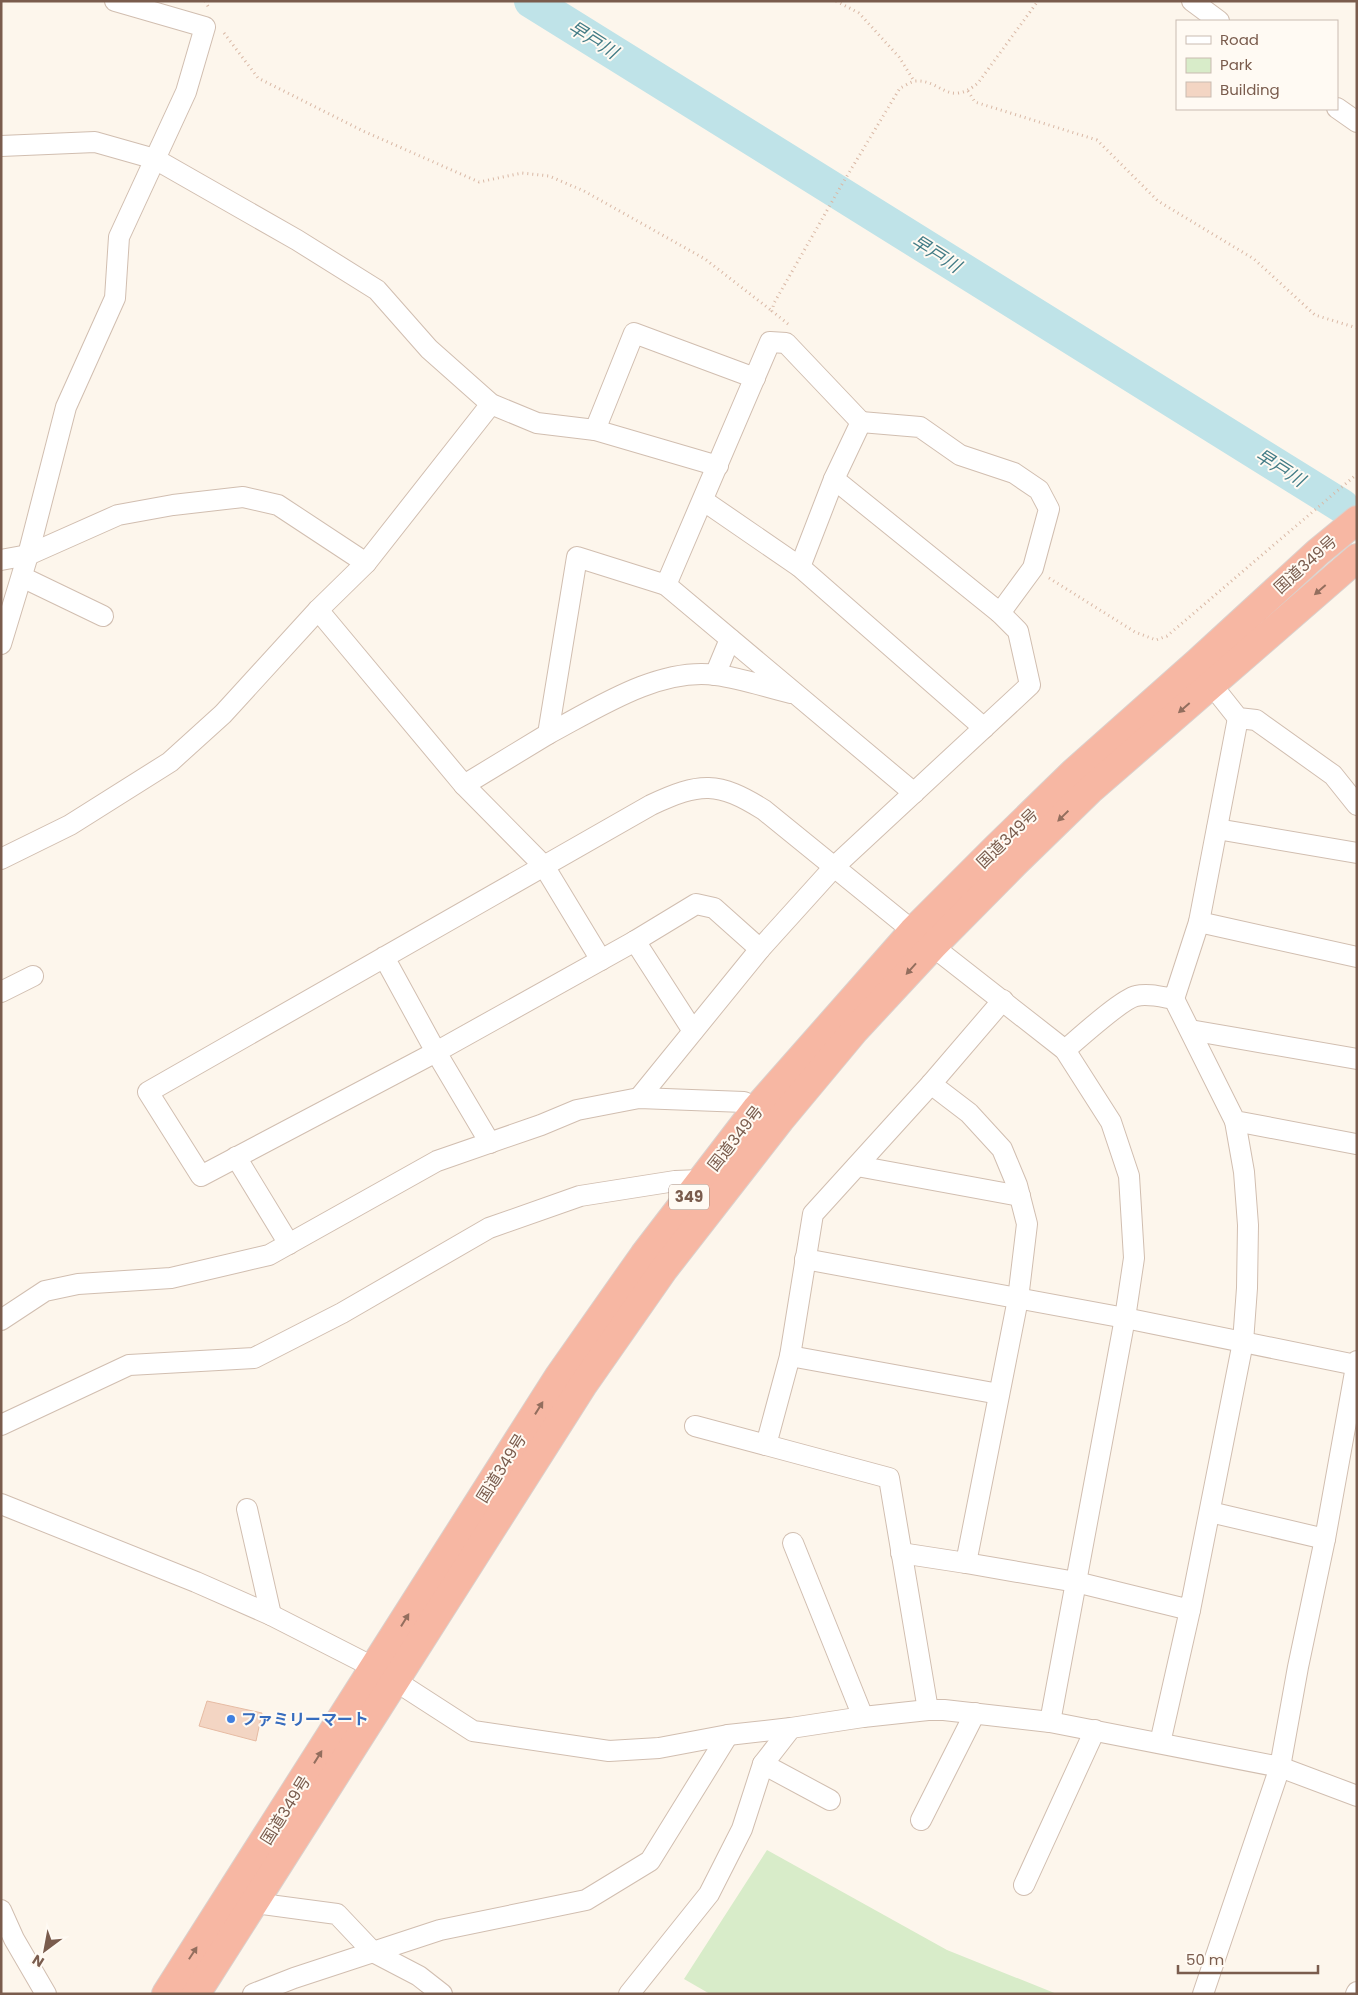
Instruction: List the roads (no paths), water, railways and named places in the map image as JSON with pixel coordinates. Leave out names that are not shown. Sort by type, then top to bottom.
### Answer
[{"type":"highway","name":"国道349号","points":[[196,1994],[254,1903],[559,1376],[644,1255],[756,1109],[923,938],[1073,773],[1318,552],[1357,520]]},
{"type":"highway","name":"国道349号","points":[[166,1994],[664,1268],[780,1120],[856,1030],[923,938],[1210,684],[1357,558]]},
{"type":"street","points":[[1,644],[22,577],[66,407],[115,298],[118,237],[186,92],[205,27],[115,1]]},
{"type":"street","points":[[1192,1],[1219,20]]},
{"type":"street","points":[[1338,109],[1357,122]]},
{"type":"street","points":[[1,146],[94,142],[155,159],[297,240],[377,290],[429,349],[491,404],[536,423],[595,430],[718,466]]},
{"type":"street","points":[[595,430],[634,333],[755,378]]},
{"type":"street","points":[[666,585],[704,501],[770,342],[786,343],[861,422],[920,427],[960,455],[1014,473],[1039,490],[1049,509],[1034,568],[1000,613]]},
{"type":"street","points":[[1,858],[70,825],[170,762],[223,714],[318,610],[366,563],[491,404]]},
{"type":"street","points":[[800,567],[834,480],[861,422]]},
{"type":"street","points":[[639,1098],[760,948],[835,866],[1030,685],[1018,632],[1000,613],[834,480]]},
{"type":"street","points":[[1,560],[28,555],[118,516],[173,505],[243,497],[278,505],[366,563]]},
{"type":"street","points":[[704,501],[800,567],[984,728]]},
{"type":"street","points":[[548,734],[577,557],[666,585],[914,793]]},
{"type":"street","points":[[22,577],[103,616]]},
{"type":"street","points":[[318,610],[464,785],[544,866],[601,960]]},
{"type":"street","points":[[715,675],[730,639]]},
{"type":"street","points":[[464,785],[548,734],[626,694],[676,675],[715,675],[796,694]]},
{"type":"street","points":[[1210,684],[1238,718],[1256,720],[1333,775],[1357,804]]},
{"type":"street","points":[[1160,1743],[1190,1610],[1243,1342],[1247,1288],[1248,1224],[1244,1172],[1235,1121],[1174,999],[1199,922],[1238,718]]},
{"type":"street","points":[[760,948],[714,908],[696,904],[635,941],[436,1052],[201,1176],[148,1092],[651,804],[675,794],[702,788],[721,788],[740,795],[764,810],[1065,1050],[1111,1122],[1129,1176],[1134,1258],[1125,1318],[1050,1722]]},
{"type":"street","points":[[1217,829],[1357,853]]},
{"type":"street","points":[[1199,922],[1357,957]]},
{"type":"street","points":[[635,941],[693,1031]]},
{"type":"street","points":[[384,957],[436,1052],[490,1143]]},
{"type":"street","points":[[1,992],[33,976]]},
{"type":"street","points":[[1065,1050],[1135,996],[1174,999]]},
{"type":"street","points":[[766,1445],[790,1356],[813,1214],[931,1084],[1002,1000]]},
{"type":"street","points":[[1190,1030],[1357,1060]]},
{"type":"street","points":[[931,1084],[969,1113],[1002,1148],[1020,1196],[1027,1224],[1018,1299],[966,1563]]},
{"type":"street","points":[[1,1320],[45,1291],[78,1284],[171,1278],[269,1255],[437,1161],[578,1110],[639,1098],[744,1102],[756,1109]]},
{"type":"street","points":[[1235,1121],[1356,1144]]},
{"type":"street","points":[[236,1157],[289,1244]]},
{"type":"street","points":[[857,1166],[1020,1196]]},
{"type":"street","points":[[1,1425],[129,1365],[254,1358],[342,1313],[489,1228],[543,1208],[580,1196],[674,1181],[702,1180]]},
{"type":"street","points":[[805,1259],[1356,1363],[1325,1539],[1298,1667],[1280,1767],[1204,1994]]},
{"type":"street","points":[[790,1356],[1000,1394]]},
{"type":"street","points":[[696,1426],[889,1478],[928,1710]]},
{"type":"street","points":[[1,1504],[196,1582],[271,1615],[358,1658],[472,1731],[609,1751],[659,1748],[728,1735],[928,1710],[974,1713],[1050,1722],[1280,1767],[1357,1796]]},
{"type":"street","points":[[247,1509],[271,1615]]},
{"type":"street","points":[[1210,1512],[1325,1539]]},
{"type":"street","points":[[793,1543],[863,1717]]},
{"type":"street","points":[[901,1553],[1076,1582],[1190,1610]]},
{"type":"street","points":[[921,1820],[974,1713]]},
{"type":"street","points":[[629,1994],[709,1894],[742,1829],[763,1764],[791,1728]]},
{"type":"street","points":[[1024,1885],[1095,1730]]},
{"type":"street","points":[[253,1994],[440,1930],[586,1900],[650,1860],[728,1735]]},
{"type":"street","points":[[763,1764],[830,1800]]},
{"type":"street","points":[[254,1903],[337,1914],[373,1952],[419,1976],[442,1994]]},
{"type":"street","points":[[1,1910],[14,1939],[46,1994]]},
{"type":"waterway","name":"早戸川","points":[[531,1],[1342,506]]},
{"type":"place","name":"ファミリーマート","points":[[231,1719]]}]
